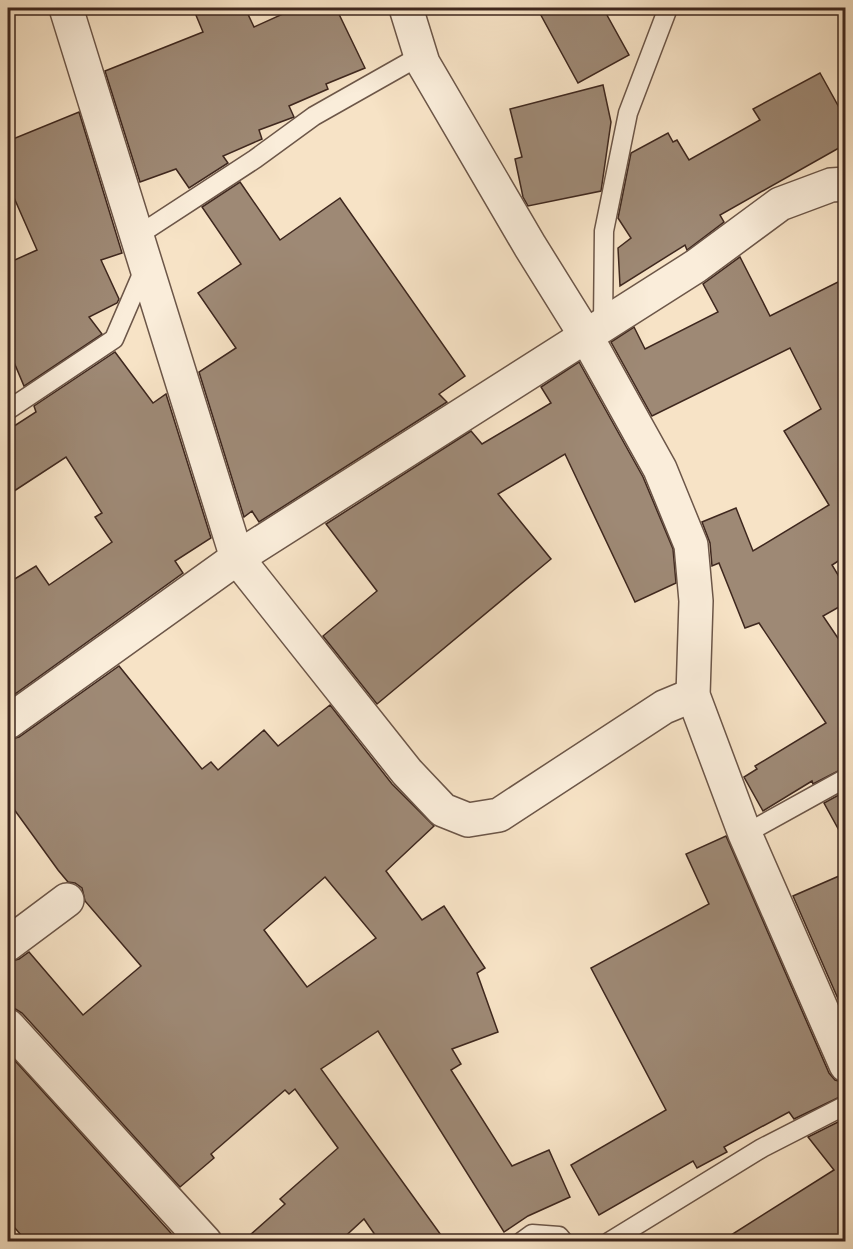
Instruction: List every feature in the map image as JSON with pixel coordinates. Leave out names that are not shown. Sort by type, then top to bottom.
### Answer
[{"type":"street","points":[[66,8],[237,558],[407,772],[443,810],[468,820],[499,815],[664,707],[693,695]]},
{"type":"street","points":[[406,8],[420,56],[530,246],[594,330],[660,469],[691,545],[696,601],[693,695],[745,834],[846,1065]]},
{"type":"street","points":[[8,722],[237,558],[696,267],[780,204],[831,185],[846,184]]},
{"type":"street","points":[[8,944],[67,900]]},
{"type":"street","points":[[8,1026],[202,1241]]},
{"type":"lane","points":[[594,330],[604,231],[628,113],[668,8]]},
{"type":"lane","points":[[8,410],[114,339],[141,250],[255,159],[314,116],[420,56]]},
{"type":"lane","points":[[745,834],[846,778]]},
{"type":"lane","points":[[609,1242],[762,1148],[846,1105]]},
{"type":"lane","points":[[520,1242],[532,1234],[560,1236],[564,1242]]},
{"type":"building","points":[[193,8],[245,8],[254,27],[296,8],[336,8],[365,68],[326,84],[328,89],[289,106],[294,117],[259,130],[262,139],[223,156],[228,163],[189,188],[176,169],[140,182],[105,71],[203,32]]},
{"type":"building","points":[[537,8],[603,8],[629,55],[578,83]]},
{"type":"building","points":[[820,73],[846,120],[846,144],[720,215],[724,222],[687,250],[685,245],[620,286],[618,248],[631,238],[618,218],[631,153],[668,133],[673,142],[677,140],[689,160],[760,120],[753,109]]},
{"type":"building","points":[[603,85],[611,122],[601,191],[528,206],[523,197],[515,159],[522,157],[510,109]]},
{"type":"building","points":[[79,112],[122,253],[101,260],[119,299],[117,303],[89,317],[102,334],[24,386],[8,348],[8,263],[37,250],[8,184],[8,141]]},
{"type":"building","points":[[240,182],[280,240],[340,198],[465,376],[439,394],[447,402],[259,522],[252,511],[244,517],[199,372],[236,348],[198,293],[241,264],[202,207]]},
{"type":"building","points":[[740,257],[770,316],[846,278],[846,556],[832,565],[846,588],[846,603],[823,616],[846,650],[846,767],[813,784],[812,781],[763,811],[744,777],[757,769],[755,766],[826,723],[759,623],[745,628],[719,563],[712,566],[710,543],[702,522],[736,508],[753,551],[829,505],[784,431],[821,409],[790,348],[652,416],[611,342],[634,327],[645,349],[718,312],[703,284]]},
{"type":"building","points":[[115,352],[153,403],[166,394],[211,538],[175,561],[183,573],[8,699],[8,583],[36,566],[49,585],[112,542],[95,517],[102,513],[66,457],[8,495],[8,430],[36,412],[34,406]]},
{"type":"building","points":[[579,362],[643,477],[673,549],[676,583],[635,602],[565,454],[498,494],[551,559],[377,704],[323,636],[377,591],[326,524],[471,431],[482,444],[551,403],[541,387]]},
{"type":"building","points":[[119,666],[202,769],[211,762],[218,770],[264,730],[278,746],[330,705],[392,784],[434,826],[386,871],[422,920],[444,906],[485,968],[477,973],[498,1032],[452,1049],[461,1064],[451,1070],[512,1166],[549,1150],[570,1197],[528,1216],[504,1232],[378,1031],[321,1069],[446,1242],[380,1242],[364,1219],[339,1242],[242,1242],[285,1204],[280,1199],[338,1148],[295,1089],[289,1094],[285,1090],[211,1154],[214,1158],[180,1187],[22,1013],[14,1008],[8,1008],[8,962],[19,959],[29,952],[83,1015],[141,966],[85,901],[82,888],[75,883],[68,882],[58,870],[8,801],[8,740],[19,737]],"holes":[[[325,877],[376,938],[307,987],[264,930]]]},
{"type":"building","points":[[846,791],[846,843],[824,803]]},
{"type":"building","points":[[726,836],[829,1073],[835,1080],[846,1083],[846,1094],[794,1119],[789,1112],[724,1147],[727,1152],[697,1168],[693,1161],[599,1215],[571,1165],[666,1110],[591,968],[709,904],[686,854]]},
{"type":"building","points":[[846,873],[846,1017],[793,896]]},
{"type":"building","points":[[8,1053],[179,1242],[27,1242],[8,1220]]},
{"type":"building","points":[[846,1118],[846,1242],[720,1242],[834,1170],[808,1137]]}]
